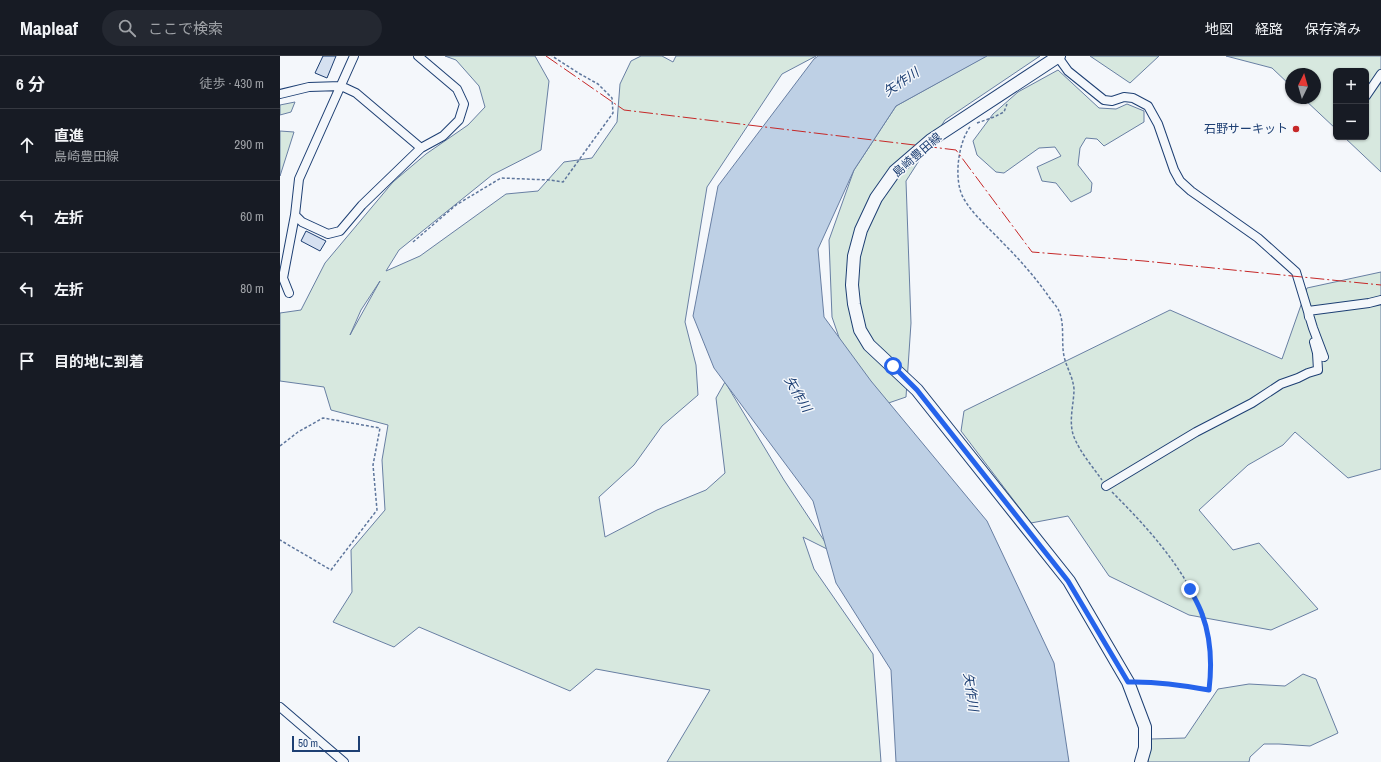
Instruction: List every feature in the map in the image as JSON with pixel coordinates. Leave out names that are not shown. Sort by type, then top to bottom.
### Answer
[{"type":"main road","name":"島崎豊田線","points":[[1059,57],[931,140],[895,172],[876,198],[861,230],[854,256],[852,285],[854,304],[860,330],[869,344],[917,390],[1068,581],[1128,682],[1145,728],[1145,748],[1141,762]]},
{"type":"street","points":[[289,293],[283,278],[295,215],[299,178],[354,56]]},
{"type":"street","points":[[295,215],[302,222],[328,234],[340,231],[362,205],[421,148],[443,136],[459,120],[464,104],[456,89],[418,56]]},
{"type":"street","points":[[1059,57],[1068,71],[1104,100],[1112,101],[1124,97],[1133,98],[1148,106],[1158,124],[1174,170],[1180,181],[1191,191],[1258,238],[1296,272],[1313,328],[1324,357]]},
{"type":"street","points":[[1369,92],[1381,74]]},
{"type":"street","points":[[280,94],[309,88],[341,86],[356,92],[421,148]]},
{"type":"street","points":[[1106,486],[1196,432],[1252,403],[1281,384],[1318,370],[1317,353],[1312,336],[1308,311],[1381,300]]},
{"type":"street","points":[[280,707],[344,762]]},
{"type":"path","points":[[413,242],[456,206],[501,178],[563,182],[613,113],[612,98],[598,84],[552,56]]},
{"type":"path","points":[[975,124],[1004,112],[1007,99]]},
{"type":"path","points":[[971,127],[964,138],[959,156],[958,180],[960,193],[982,223],[1008,248],[1038,282],[1058,310],[1062,329],[1064,354],[1072,376],[1074,388],[1072,420],[1073,436],[1106,486],[1142,523],[1166,551],[1190,589],[1202,614],[1209,639],[1211,673],[1209,690],[1172,684],[1128,682]]},
{"type":"path","points":[[280,446],[298,432],[323,418],[380,428],[373,465],[377,510],[331,570],[280,540]]},
{"type":"shaded area","points":[[445,56],[535,56],[549,81],[541,150],[492,175],[399,250],[386,271],[420,256],[506,194],[538,191],[564,162],[592,158],[617,122],[620,84],[631,61],[641,56],[662,56],[673,62],[676,56],[816,56],[782,74],[707,187],[685,322],[696,365],[698,395],[662,426],[634,465],[599,497],[605,537],[657,510],[706,490],[725,473],[716,398],[725,382],[784,480],[831,551],[803,537],[814,569],[873,654],[881,762],[667,762],[710,690],[596,669],[570,691],[419,627],[394,647],[333,622],[352,592],[351,550],[385,510],[382,460],[388,425],[331,410],[324,387],[280,381],[280,313],[301,310],[325,263],[393,182],[426,154],[468,125],[485,107],[479,86],[456,60]],"holes":[[[380,281],[350,335],[361,310]]]},
{"type":"shaded area","points":[[986,56],[1040,56],[945,120],[906,181],[911,323],[906,397],[871,409],[855,384],[832,317],[829,240],[854,170],[896,106]]},
{"type":"shaded area","points":[[1090,56],[1159,56],[1130,83]]},
{"type":"shaded area","points":[[1226,56],[1381,56],[1381,172],[1347,140],[1369,140],[1369,68],[1333,68],[1333,126],[1309,104],[1321,104],[1321,68],[1285,68],[1285,80],[1272,68]]},
{"type":"shaded area","points":[[1058,70],[1099,108],[1116,109],[1127,104],[1144,111],[1144,122],[1104,146],[1097,139],[1086,138],[1080,148],[1078,165],[1092,183],[1091,192],[1071,202],[1056,183],[1042,181],[1037,167],[1061,156],[1055,147],[1039,148],[1004,173],[996,172],[977,155],[973,141],[993,114],[1018,92]]},
{"type":"shaded area","points":[[295,102],[291,112],[280,115],[280,105]]},
{"type":"shaded area","points":[[280,131],[294,132],[280,176]]},
{"type":"shaded area","points":[[1381,272],[1381,469],[1348,478],[1295,432],[1283,445],[1248,465],[1199,510],[1233,550],[1259,543],[1318,609],[1271,630],[1189,615],[1109,576],[1068,516],[1031,523],[961,431],[964,411],[1170,310],[1282,359],[1307,288]]},
{"type":"shaded area","points":[[1303,674],[1316,679],[1338,733],[1310,746],[1264,744],[1250,757],[1249,762],[1148,762],[1151,739],[1185,738],[1218,689],[1249,684],[1285,686]]},
{"type":"water","name":"矢作川","points":[[818,56],[987,56],[896,106],[854,170],[818,249],[824,317],[871,381],[987,521],[1054,663],[1069,762],[896,762],[891,670],[836,583],[813,501],[714,368],[693,316],[718,186],[814,59]]},
{"type":"building","points":[[323,56],[336,56],[327,78],[315,73]]},
{"type":"building","points":[[306,231],[326,241],[320,251],[301,241]]},
{"type":"power","points":[[546,56],[624,110],[956,150],[1032,252],[1144,261],[1381,285]]},
{"type":"place","name":"石野サーキット","points":[[1296,129]]},
{"type":"route","points":[[893,366],[917,390],[1068,581],[1128,682],[1172,684],[1209,690],[1211,673],[1209,639],[1202,614],[1190,589]]}]
